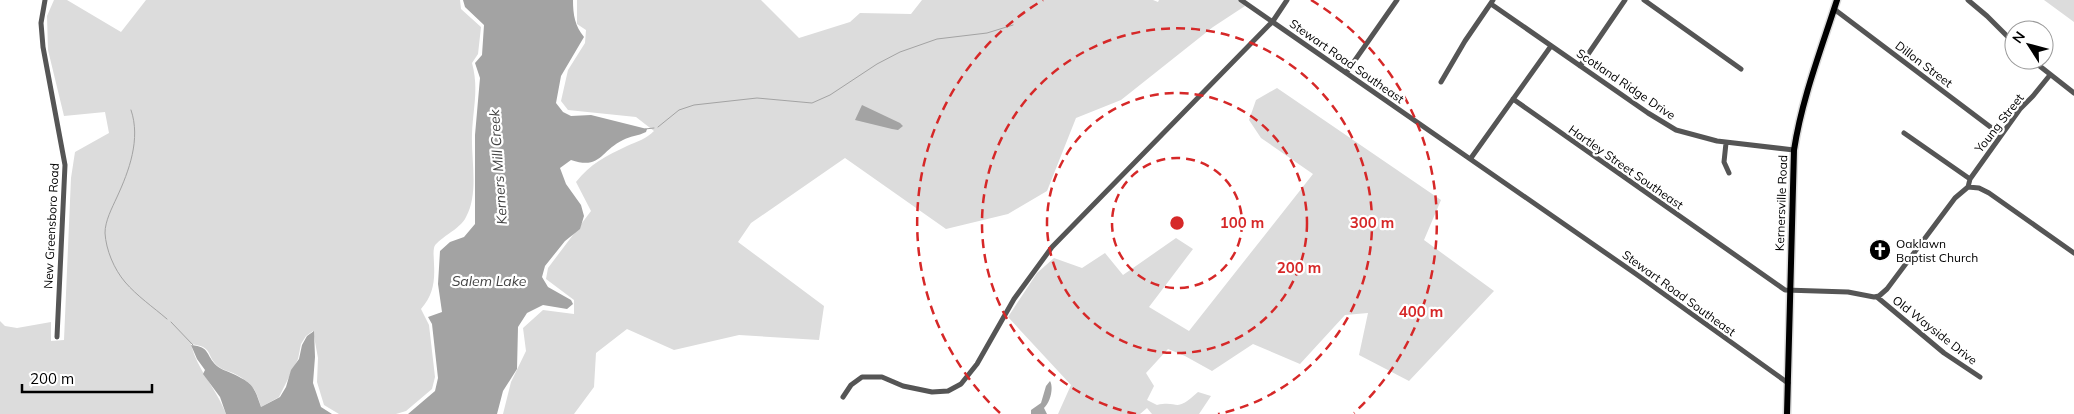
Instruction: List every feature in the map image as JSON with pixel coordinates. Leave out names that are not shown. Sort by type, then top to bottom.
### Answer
[{"type":"main road","name":"Kernersville Road","points":[[1787,414],[1794,150],[1798,121],[1806,91],[1837,0]]},
{"type":"street","name":"New Greensboro Road","points":[[45,0],[41,23],[43,47],[65,165],[57,337]]},
{"type":"street","points":[[1241,0],[1273,21],[1287,0]]},
{"type":"street","points":[[1346,73],[1397,0]]},
{"type":"street","points":[[1580,66],[1626,0]]},
{"type":"street","points":[[1644,0],[1741,69]]},
{"type":"street","points":[[1968,0],[2004,33]]},
{"type":"street","points":[[1441,82],[1465,40],[1492,2]]},
{"type":"street","name":"Scotland Ridge Drive","points":[[1492,2],[1551,46],[1666,125],[1696,137],[1794,150]]},
{"type":"street","name":"Dillon Street","points":[[1834,9],[2001,135]]},
{"type":"street","name":"Stewart Road Southeast","points":[[843,397],[851,385],[862,378],[882,377],[903,386],[932,392],[948,391],[961,384],[976,364],[1014,299],[1052,247],[1273,21],[1636,274],[1788,383]]},
{"type":"street","points":[[1470,158],[1551,46]]},
{"type":"street","points":[[2044,70],[2074,93]]},
{"type":"street","name":"Young Street","points":[[1968,187],[1970,179],[2020,109],[2050,75]]},
{"type":"street","name":"Hartley Street Southeast","points":[[1513,99],[1678,216],[1785,290],[1789,290]]},
{"type":"street","points":[[1904,133],[1970,179]]},
{"type":"street","points":[[1726,142],[1724,162],[1729,173]]},
{"type":"street","points":[[1789,290],[1848,292],[1877,297],[1887,289],[1955,198],[1968,187],[1979,188],[1989,193],[2074,253]]},
{"type":"street","name":"Old Wayside Drive","points":[[1877,297],[1944,353],[1980,377]]},
{"type":"shaded area","points":[[54,0],[67,0],[121,32],[146,0],[460,0],[461,9],[481,27],[478,54],[472,63],[475,81],[472,134],[474,177],[470,208],[466,217],[454,230],[439,241],[434,248],[432,288],[428,299],[421,309],[429,325],[435,377],[432,389],[406,411],[396,414],[339,414],[324,405],[317,382],[318,358],[313,331],[306,336],[301,344],[298,359],[279,397],[261,407],[252,386],[239,376],[219,367],[204,347],[191,344],[202,371],[218,396],[226,414],[0,414],[0,321],[5,326],[17,328],[51,322],[51,341],[64,340],[71,178],[75,152],[109,133],[105,112],[64,116],[48,50],[47,16]]},
{"type":"shaded area","points":[[577,0],[761,0],[799,38],[850,22],[860,13],[911,14],[922,0],[1153,0],[1158,2],[1159,0],[1240,0],[1245,6],[1213,27],[1121,100],[1076,118],[1047,191],[1008,214],[946,229],[845,158],[751,223],[738,242],[824,306],[819,340],[739,335],[674,350],[627,329],[596,353],[594,387],[574,414],[503,414],[511,382],[526,351],[523,328],[543,310],[574,314],[574,300],[546,279],[548,268],[591,211],[576,182],[599,161],[645,138],[654,131],[636,117],[568,110],[561,101],[568,70],[585,43],[586,30],[577,24]]},
{"type":"shaded area","points":[[2044,0],[2074,0],[2074,22]]},
{"type":"shaded area","points":[[1277,88],[1441,200],[1424,240],[1494,291],[1409,381],[1359,355],[1368,313],[1345,315],[1300,364],[1253,344],[1212,371],[1168,349],[1146,373],[1154,386],[1147,400],[1157,405],[1177,405],[1185,403],[1198,392],[1211,396],[1199,414],[1152,414],[1147,408],[1140,414],[1058,414],[1071,385],[1008,317],[1037,273],[1054,258],[1082,268],[1105,253],[1123,275],[1176,238],[1193,249],[1149,307],[1189,331],[1313,174],[1261,138],[1249,120],[1256,100]]},
{"type":"water","name":"Salem Lake","points":[[463,0],[573,0],[575,20],[578,29],[584,37],[561,76],[556,103],[563,112],[571,116],[591,115],[647,129],[646,132],[615,144],[595,161],[589,163],[571,160],[560,168],[566,184],[581,205],[584,216],[580,229],[565,241],[545,266],[542,277],[548,287],[571,300],[573,304],[567,309],[543,305],[527,313],[518,327],[517,369],[503,391],[497,414],[408,414],[435,391],[438,378],[432,324],[428,317],[442,312],[438,284],[440,251],[450,242],[464,237],[475,224],[475,135],[480,78],[475,63],[482,55],[484,25],[465,7]]},
{"type":"water","points":[[862,105],[903,126],[898,130],[855,120]]},
{"type":"water","points":[[314,331],[313,383],[321,407],[332,414],[226,414],[220,397],[203,374],[205,370],[197,359],[191,345],[205,350],[218,367],[238,376],[252,386],[261,407],[280,397],[286,387],[291,370],[299,359],[302,345],[307,336]]},
{"type":"water","points":[[1050,381],[1052,387],[1051,395],[1044,408],[1047,414],[1031,414],[1031,410],[1041,403],[1046,386]]},
{"type":"waterway","points":[[658,127],[679,110],[694,105],[757,98],[812,103],[830,95],[877,64],[900,52],[937,39],[987,33],[1013,25]]},
{"type":"waterway","points":[[131,110],[135,132],[132,155],[126,177],[107,219],[105,228],[107,246],[111,259],[125,282],[167,319]]},
{"type":"waterway","points":[[645,129],[654,128]]},
{"type":"waterway","points":[[171,322],[193,345]]},
{"type":"place","name":"Oaklawn Baptist Church","points":[[1880,250]]},
{"type":"water label","name":"Kerners Mill Creek","points":[[498,167]]}]
